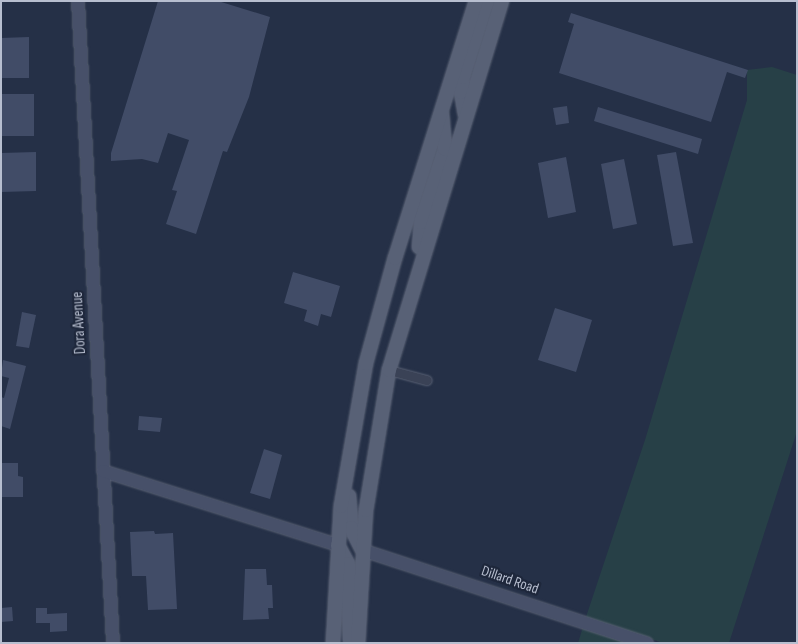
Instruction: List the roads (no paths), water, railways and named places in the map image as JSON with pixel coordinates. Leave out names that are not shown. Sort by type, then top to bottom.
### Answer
[{"type":"main road","points":[[333,643],[338,545],[346,466],[379,310],[476,1]]},
{"type":"main road","points":[[466,116],[461,92],[463,77],[487,1]]},
{"type":"main road","points":[[358,643],[362,550],[371,470],[389,370],[421,258],[502,1]]},
{"type":"main road","points":[[421,258],[421,222],[445,149],[445,121],[441,111]]},
{"type":"main road","points":[[346,466],[351,528],[362,550]]},
{"type":"main road","points":[[338,545],[348,564],[351,643]]},
{"type":"street","name":"Dora Avenue","points":[[78,1],[113,643]]},
{"type":"street","points":[[389,370],[428,380]]},
{"type":"street","points":[[103,471],[338,545]]},
{"type":"street","name":"Dillard Road","points":[[362,550],[647,643]]}]
